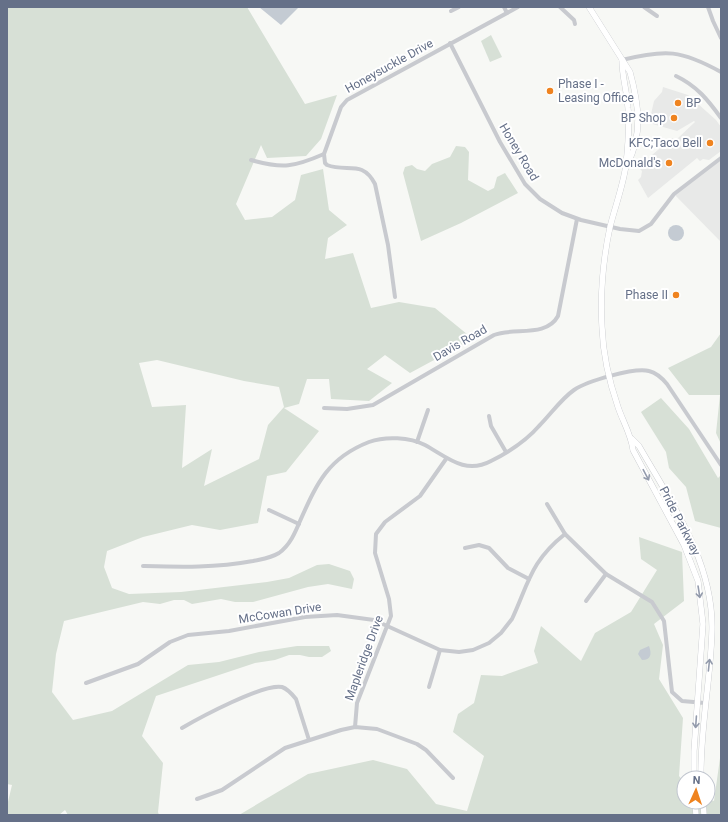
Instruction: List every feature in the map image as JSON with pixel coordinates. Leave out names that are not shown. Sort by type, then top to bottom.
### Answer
[{"type":"main road","points":[[588,7],[622,60]]},
{"type":"main road","name":"Pride Parkway","points":[[622,60],[622,75],[627,97],[629,121],[626,167],[610,227],[601,299],[602,328],[609,377],[618,408],[632,439],[633,450],[684,545],[698,581],[703,624],[697,704],[694,770]]},
{"type":"main road","name":"Pride Parkway","points":[[622,60],[630,72],[638,120],[635,150],[626,167]]},
{"type":"main road","name":"Pride Parkway","points":[[632,439],[639,446],[693,543],[706,578],[711,606],[712,629],[705,703],[701,770]]},
{"type":"street","points":[[451,11],[459,7]]},
{"type":"street","points":[[504,7],[507,13]]},
{"type":"street","name":"Honeysuckle Drive","points":[[324,154],[341,107],[345,102],[518,7]]},
{"type":"street","points":[[560,7],[574,20],[575,24]]},
{"type":"street","points":[[644,7],[657,16]]},
{"type":"street","points":[[708,7],[712,21],[721,38]]},
{"type":"street","name":"Honey Road","points":[[450,43],[500,142],[525,184],[552,208],[577,218],[610,227],[634,231],[645,228],[654,220],[674,194],[721,158]]},
{"type":"street","points":[[622,60],[653,53],[678,54],[701,61],[721,72]]},
{"type":"street","points":[[676,76],[696,87],[709,100],[721,118]]},
{"type":"street","points":[[251,160],[284,167],[306,162],[324,154],[325,163],[327,165],[361,169],[371,175],[375,184],[388,245],[395,297]]},
{"type":"street","name":"Davis Road","points":[[324,408],[347,409],[373,405],[494,335],[502,332],[546,328],[555,322],[558,316],[577,218]]},
{"type":"street","points":[[143,566],[207,567],[265,558],[282,550],[289,543],[322,476],[338,459],[348,452],[374,440],[395,439],[417,442],[446,459],[461,465],[479,465],[489,462],[506,452],[533,433],[574,390],[588,382],[640,370],[655,373],[661,378],[721,465]]},
{"type":"street","points":[[417,442],[428,410]]},
{"type":"street","points":[[489,416],[492,426],[506,452]]},
{"type":"street","name":"Mapleridge Drive","points":[[355,727],[357,703],[391,616],[390,606],[375,553],[376,534],[385,522],[420,496],[446,459]]},
{"type":"street","points":[[547,504],[564,534],[606,574],[652,602],[664,621],[670,687],[676,697],[682,701],[697,704],[705,703]]},
{"type":"street","points":[[269,510],[299,524]]},
{"type":"street","name":"McCowan Drive","points":[[86,683],[138,664],[170,642],[188,635],[229,631],[321,615],[364,618],[388,625],[440,650],[459,652],[473,650],[496,638],[512,618],[529,578],[543,554],[564,534]]},
{"type":"street","points":[[465,548],[485,546],[494,552],[508,568],[529,578]]},
{"type":"street","points":[[586,602],[606,574]]},
{"type":"street","points":[[429,688],[440,650]]},
{"type":"street","points":[[182,728],[217,708],[269,688],[281,687],[292,694],[296,699],[309,740]]},
{"type":"street","points":[[197,799],[222,790],[278,752],[309,740],[355,727],[378,729],[417,744],[426,750],[453,778]]},
{"type":"shaded area","points":[[7,7],[247,7],[305,104],[337,95],[321,139],[306,156],[267,158],[261,145],[236,204],[245,220],[272,217],[295,200],[301,175],[323,169],[329,210],[347,225],[328,238],[325,259],[353,253],[371,308],[399,302],[435,308],[473,339],[410,373],[385,355],[367,369],[392,383],[369,401],[331,399],[329,379],[307,379],[299,404],[284,408],[319,431],[286,472],[267,476],[258,523],[220,530],[192,525],[143,537],[107,551],[104,567],[112,588],[129,594],[181,592],[267,582],[289,578],[317,565],[329,564],[350,571],[354,579],[352,589],[328,584],[308,587],[253,602],[235,602],[221,599],[192,604],[184,600],[174,600],[160,604],[143,602],[64,621],[56,654],[52,692],[73,720],[112,711],[188,665],[219,662],[259,652],[297,646],[329,646],[331,651],[322,657],[289,655],[275,660],[255,663],[156,696],[142,736],[163,763],[158,812],[159,815],[68,815],[65,810],[59,815],[7,815],[7,806],[12,785],[7,784]],"holes":[[[157,360],[244,381],[279,387],[284,407],[268,425],[259,459],[204,486],[212,449],[182,468],[186,405],[152,407],[139,363]]]},
{"type":"shaded area","points":[[259,7],[299,7],[281,25]]},
{"type":"shaded area","points":[[491,35],[502,57],[490,62],[481,41]]},
{"type":"shaded area","points":[[663,87],[688,95],[716,120],[721,127],[721,151],[709,160],[703,159],[700,161],[697,158],[648,198],[638,180],[641,177],[642,171],[638,167],[672,138],[676,140],[695,122],[694,121],[677,131],[649,123],[654,101],[662,92]]},
{"type":"shaded area","points":[[456,146],[465,147],[469,152],[468,180],[488,191],[494,188],[497,177],[505,173],[518,193],[461,223],[421,241],[403,173],[405,167],[412,165],[417,169],[425,171],[432,164],[450,157]]},
{"type":"shaded area","points":[[721,158],[721,242],[674,194]]},
{"type":"shaded area","points":[[676,225],[682,227],[684,233],[682,239],[676,241],[670,239],[668,233],[670,227]]},
{"type":"shaded area","points":[[721,333],[721,444],[716,433],[720,395],[689,395],[668,368],[711,347]]},
{"type":"shaded area","points":[[661,398],[689,429],[718,478],[721,475],[721,528],[695,521],[686,487],[669,468],[666,452],[641,412]]},
{"type":"shaded area","points":[[639,537],[682,552],[684,601],[654,624],[663,645],[659,679],[683,718],[679,770],[676,770],[676,810],[716,810],[716,787],[721,751],[721,815],[239,815],[308,774],[373,760],[407,769],[436,804],[467,811],[484,756],[453,732],[458,714],[474,703],[481,675],[502,676],[538,663],[534,651],[541,626],[581,661],[595,633],[631,612],[657,570],[641,559]]},
{"type":"shaded area","points":[[649,646],[649,658],[642,660],[638,654],[640,650]]},
{"type":"place","name":"Phase I - Leasing Office","points":[[550,91]]},
{"type":"place","name":"BP","points":[[678,103]]},
{"type":"place","name":"BP Shop","points":[[674,118]]},
{"type":"place","name":"KFC;Taco Bell","points":[[710,143]]},
{"type":"place","name":"McDonald's","points":[[669,163]]},
{"type":"place","name":"Phase II","points":[[676,295]]}]
